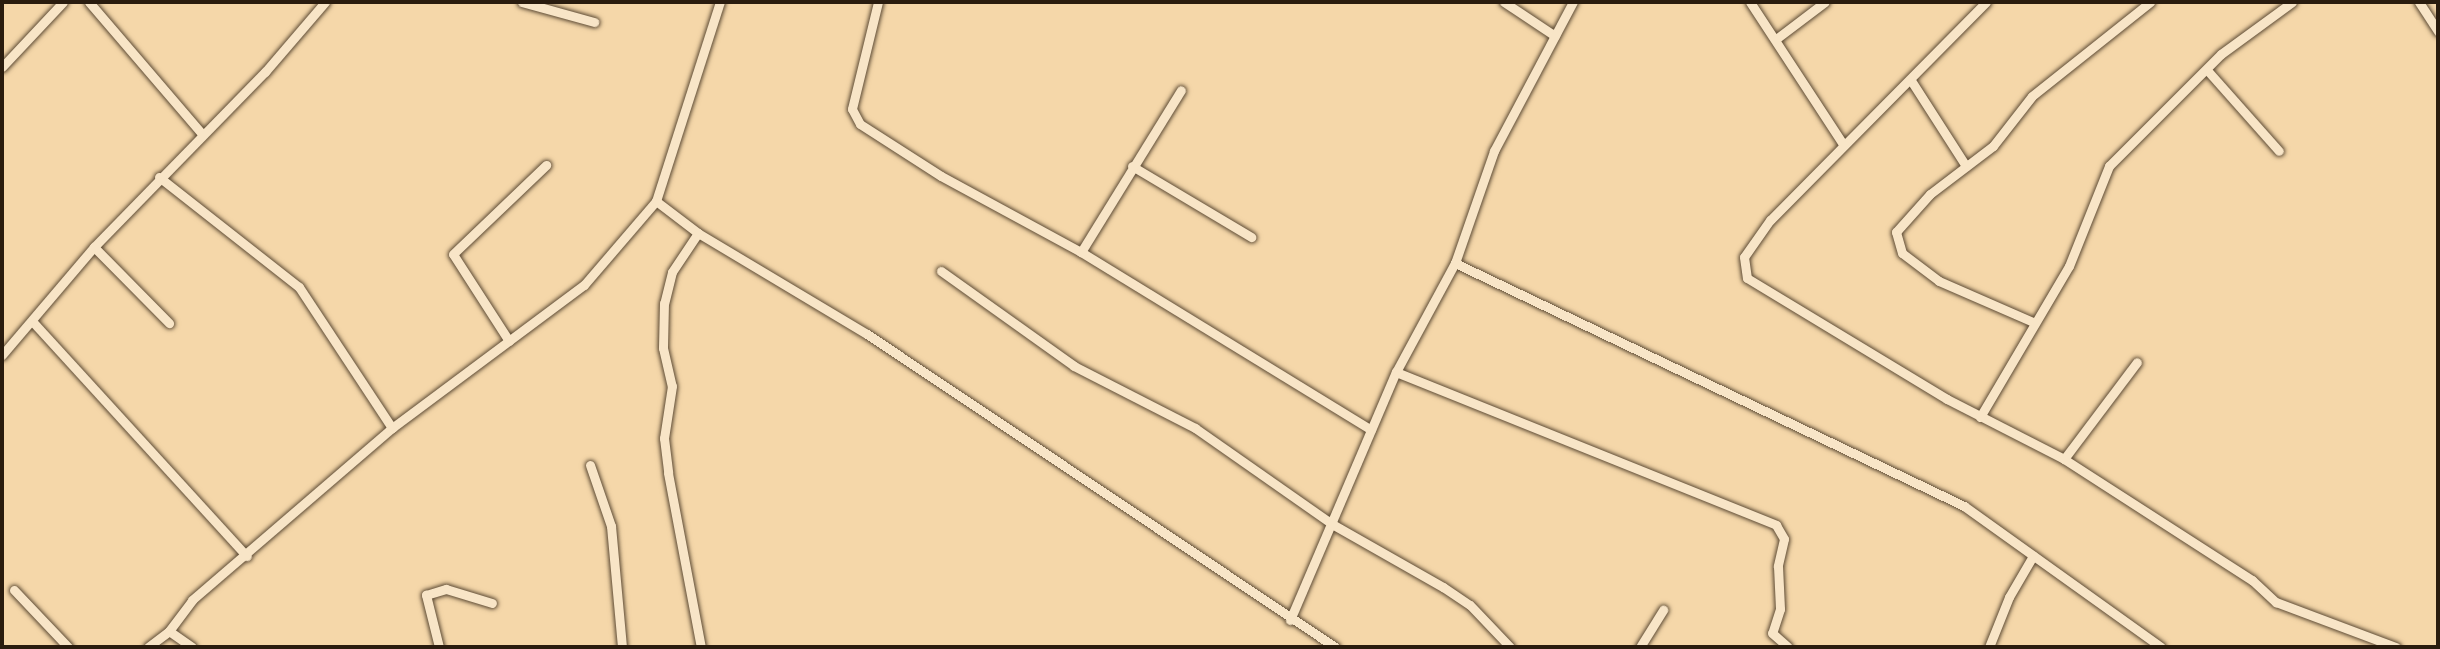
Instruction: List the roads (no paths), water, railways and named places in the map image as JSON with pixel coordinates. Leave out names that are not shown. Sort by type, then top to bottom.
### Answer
[{"type":"street","points":[[2,67],[63,2]]},
{"type":"street","points":[[89,2],[202,134]]},
{"type":"street","points":[[2,355],[94,247],[325,2]]},
{"type":"street","points":[[522,2],[594,22]]},
{"type":"street","points":[[148,647],[169,631],[192,600],[247,556],[392,428],[584,285],[656,201],[720,2]]},
{"type":"street","points":[[878,2],[853,102],[860,124],[941,176],[1081,252],[1371,430]]},
{"type":"street","points":[[1504,2],[1555,36]]},
{"type":"street","points":[[1290,620],[1396,372],[1455,263],[1494,151],[1573,2]]},
{"type":"street","points":[[1750,2],[1843,144]]},
{"type":"street","points":[[1776,39],[1825,2]]},
{"type":"street","points":[[1986,2],[1912,82],[1843,144],[1770,220],[1742,269],[1747,278],[1980,417],[2064,459],[2252,580],[2276,602],[2396,647]]},
{"type":"street","points":[[2033,322],[1951,288],[1896,244],[1903,219],[1993,146],[2032,96],[2150,2]]},
{"type":"street","points":[[1980,417],[2033,322],[2069,266],[2109,166],[2207,70],[2292,2]]},
{"type":"street","points":[[2419,2],[2438,31]]},
{"type":"street","points":[[2207,70],[2279,151]]},
{"type":"street","points":[[1912,82],[1935,111],[1966,166]]},
{"type":"street","points":[[1081,252],[1181,90]]},
{"type":"street","points":[[509,341],[453,254],[546,165]]},
{"type":"street","points":[[1132,166],[1251,237]]},
{"type":"street","points":[[159,177],[299,287],[392,428]]},
{"type":"street","points":[[656,201],[698,233],[867,334],[1290,620],[1335,647]]},
{"type":"street","points":[[698,233],[672,272],[664,303],[663,348],[672,386],[664,438],[668,473],[701,647]]},
{"type":"street","points":[[94,247],[169,323]]},
{"type":"street","points":[[1455,263],[1964,506],[2161,647]]},
{"type":"street","points":[[941,271],[1074,366],[1195,428],[1332,524],[1470,605],[1510,647]]},
{"type":"street","points":[[33,322],[247,556]]},
{"type":"street","points":[[2064,459],[2137,362]]},
{"type":"street","points":[[1396,372],[1776,525],[1784,539],[1778,566],[1780,609],[1772,633],[1788,647]]},
{"type":"street","points":[[590,465],[611,526],[622,647]]},
{"type":"street","points":[[1989,647],[2009,597],[2033,556]]},
{"type":"street","points":[[439,647],[426,595],[446,589],[492,603]]},
{"type":"street","points":[[14,590],[68,647]]},
{"type":"street","points":[[1640,647],[1663,610]]},
{"type":"street","points":[[169,631],[192,647]]}]
